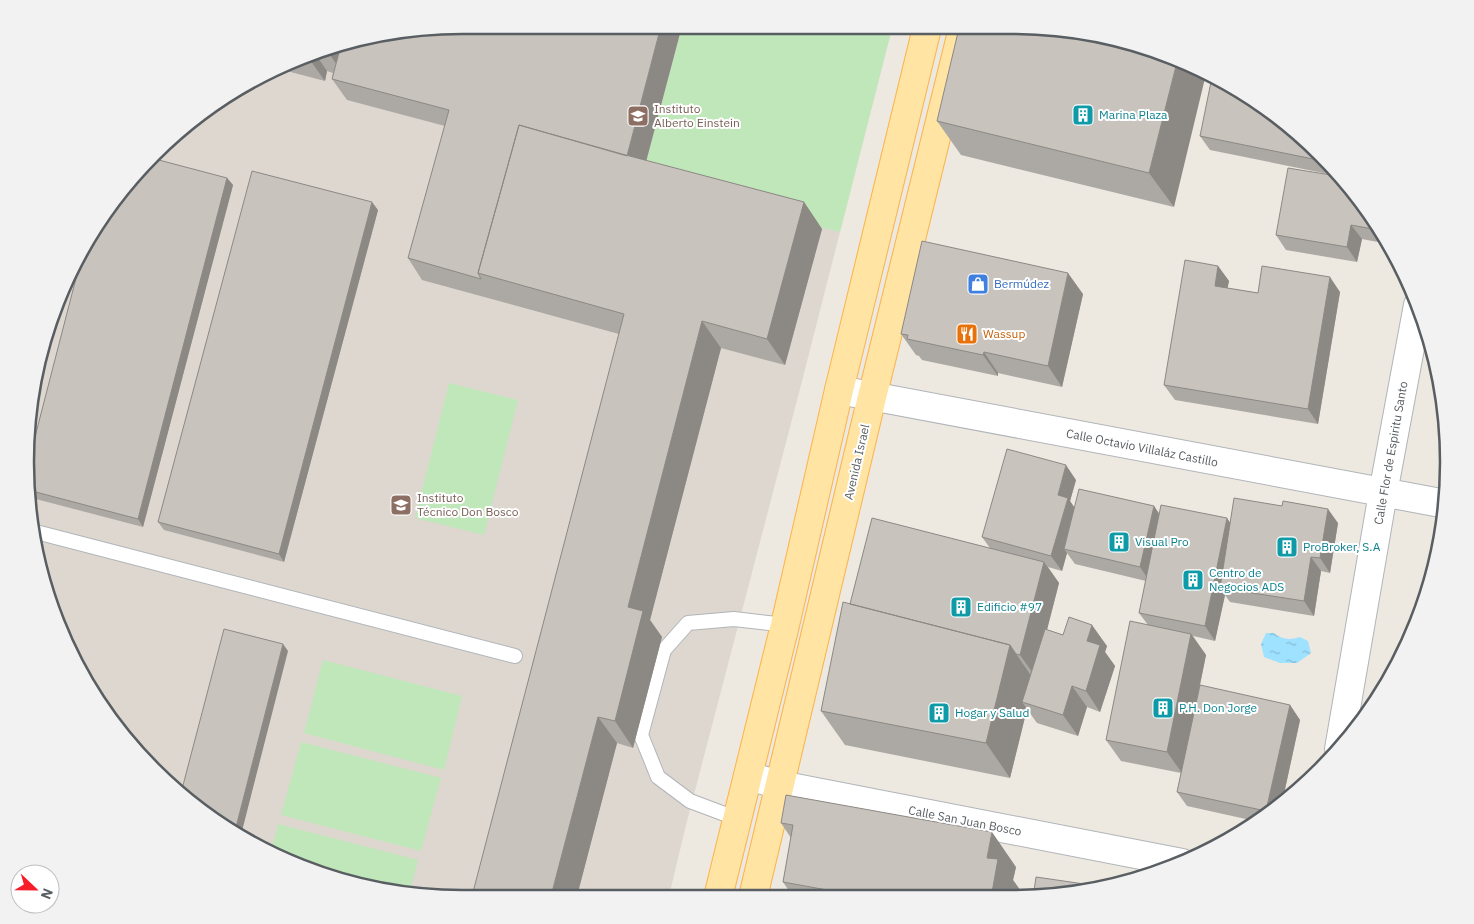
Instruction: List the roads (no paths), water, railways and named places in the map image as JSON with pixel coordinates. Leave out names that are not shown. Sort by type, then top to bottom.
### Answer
[{"type":"main road","points":[[720,890],[785,626],[839,390],[926,34]]},
{"type":"main road","name":"Avenida Israel","points":[[755,890],[872,397],[962,34]]},
{"type":"street","name":"Calle Flor de Espiritu Santo","points":[[1341,735],[1416,318]]},
{"type":"street","name":"Calle Octavio Villaláz Castillo","points":[[839,390],[1438,503]]},
{"type":"street","name":"Calle San Juan Bosco","points":[[748,776],[780,785],[1169,861]]},
{"type":"lane","points":[[40,533],[515,656]]},
{"type":"lane","points":[[738,819],[690,801],[658,777],[641,735],[664,650],[688,623],[734,619],[785,626]]},
{"type":"water","points":[[1266,633],[1274,633],[1286,639],[1300,637],[1308,641],[1311,653],[1297,663],[1280,663],[1264,657],[1261,644]]},
{"type":"place","name":"Marina Plaza","points":[[1083,115]]},
{"type":"place","name":"Instituto Alberto Einstein","points":[[638,116]]},
{"type":"place","name":"Bermúdez","points":[[978,284]]},
{"type":"place","name":"Wassup","points":[[967,334]]},
{"type":"place","name":"Instituto Técnico Don Bosco","points":[[401,505]]},
{"type":"place","name":"Visual Pro","points":[[1119,542]]},
{"type":"place","name":"ProBroker, S.A","points":[[1287,547]]},
{"type":"place","name":"Centro de Negocios ADS","points":[[1193,580]]},
{"type":"place","name":"Edificio #97","points":[[961,607]]},
{"type":"place","name":"P.H. Don Jorge","points":[[1163,708]]},
{"type":"place","name":"Hogar y Salud","points":[[939,713]]}]
